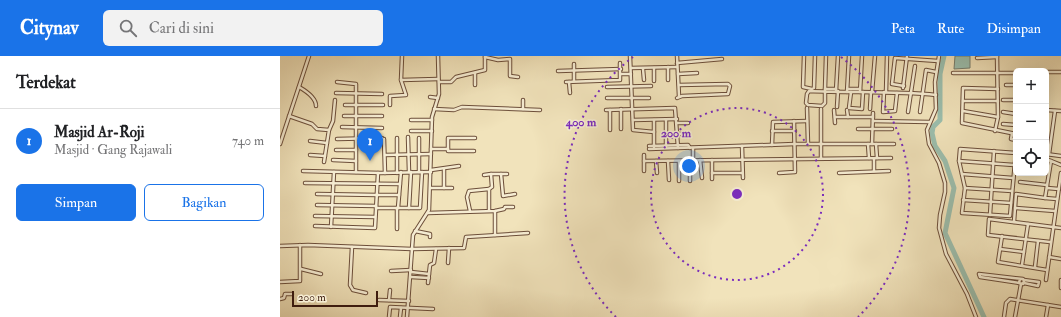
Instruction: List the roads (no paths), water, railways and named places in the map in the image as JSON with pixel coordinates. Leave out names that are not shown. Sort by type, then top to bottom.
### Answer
[{"type":"street","points":[[280,144],[309,56]]},
{"type":"street","points":[[390,105],[390,96],[406,95],[401,80],[402,56]]},
{"type":"street","points":[[407,317],[410,301],[412,249],[415,231],[428,213],[432,120],[438,98],[438,56]]},
{"type":"street","points":[[401,80],[450,82],[456,77],[485,70],[485,56],[498,60],[510,60],[510,76],[518,77]]},
{"type":"street","points":[[630,56],[634,132],[654,132]]},
{"type":"street","points":[[677,56],[679,85],[678,97],[728,94],[730,85],[679,85]]},
{"type":"street","points":[[804,56],[803,87],[812,89],[814,88],[815,56]]},
{"type":"street","points":[[826,56],[825,90],[824,105],[807,105],[808,92],[825,90],[936,95]]},
{"type":"street","points":[[837,107],[838,56]]},
{"type":"street","points":[[847,90],[849,56]]},
{"type":"street","points":[[851,92],[849,108],[862,109],[862,56]]},
{"type":"street","points":[[870,109],[875,56]]},
{"type":"street","points":[[887,56],[884,112],[895,111],[897,93]]},
{"type":"street","points":[[939,56],[936,72],[936,109],[929,122],[927,130],[929,144],[939,163],[945,182],[945,192],[939,222],[942,242],[946,254],[967,294],[976,317]]},
{"type":"street","points":[[907,57],[904,87],[892,84],[895,58],[907,57],[938,61]]},
{"type":"street","points":[[977,58],[997,57],[998,117],[995,131]]},
{"type":"street","points":[[677,63],[722,59]]},
{"type":"street","points":[[566,82],[619,80],[621,74],[620,63]]},
{"type":"street","points":[[574,64],[574,81]]},
{"type":"street","points":[[908,112],[915,66]]},
{"type":"street","points":[[631,68],[677,67]]},
{"type":"street","points":[[643,68],[644,80]]},
{"type":"street","points":[[654,68],[654,81]]},
{"type":"street","points":[[668,68],[668,80]]},
{"type":"street","points":[[558,71],[621,69]]},
{"type":"street","points":[[920,112],[926,70],[936,72]]},
{"type":"street","points":[[1049,72],[1061,72]]},
{"type":"street","points":[[475,73],[475,84]]},
{"type":"street","points":[[678,74],[697,73]]},
{"type":"street","points":[[953,73],[1013,73]]},
{"type":"street","points":[[621,74],[631,74]]},
{"type":"street","points":[[337,82],[356,83],[356,172]]},
{"type":"street","points":[[570,82],[570,93]]},
{"type":"street","points":[[1006,85],[1013,86]]},
{"type":"street","points":[[607,87],[651,86]]},
{"type":"street","points":[[299,87],[307,91],[316,106]]},
{"type":"street","points":[[998,89],[963,88],[962,123],[1013,134]]},
{"type":"street","points":[[847,90],[851,92],[861,91]]},
{"type":"street","points":[[336,93],[382,94]]},
{"type":"street","points":[[430,97],[438,98]]},
{"type":"street","points":[[607,98],[649,98]]},
{"type":"street","points":[[324,162],[329,130],[333,121],[335,100]]},
{"type":"street","points":[[523,100],[523,109]]},
{"type":"street","points":[[1003,100],[1013,100]]},
{"type":"street","points":[[963,101],[998,101]]},
{"type":"street","points":[[346,105],[383,105]]},
{"type":"street","points":[[434,110],[454,110],[460,107],[540,110]]},
{"type":"street","points":[[606,110],[675,108],[678,147]]},
{"type":"street","points":[[807,108],[808,144]]},
{"type":"street","points":[[621,109],[621,129]]},
{"type":"street","points":[[820,109],[821,158]]},
{"type":"street","points":[[610,110],[610,130]]},
{"type":"street","points":[[834,110],[835,123]]},
{"type":"street","points":[[847,110],[848,117]]},
{"type":"street","points":[[1049,110],[1061,111]]},
{"type":"street","points":[[963,111],[998,117]]},
{"type":"street","points":[[1049,143],[1055,111]]},
{"type":"street","points":[[1002,112],[1013,114]]},
{"type":"street","points":[[872,144],[873,113]]},
{"type":"street","points":[[289,116],[312,124],[317,129],[329,130]]},
{"type":"street","points":[[344,116],[382,116]]},
{"type":"street","points":[[835,117],[873,117]]},
{"type":"street","points":[[633,120],[676,119]]},
{"type":"street","points":[[410,120],[432,120]]},
{"type":"street","points":[[654,120],[654,148]]},
{"type":"street","points":[[666,120],[666,147]]},
{"type":"street","points":[[778,172],[795,172],[794,121]]},
{"type":"street","points":[[772,145],[773,122],[807,121]]},
{"type":"street","points":[[873,121],[929,122]]},
{"type":"street","points":[[677,123],[688,123]]},
{"type":"street","points":[[1003,124],[1013,125]]},
{"type":"street","points":[[342,127],[382,128]]},
{"type":"street","points":[[858,130],[892,129]]},
{"type":"street","points":[[411,131],[432,130]]},
{"type":"street","points":[[772,131],[795,131]]},
{"type":"street","points":[[677,134],[688,134]]},
{"type":"street","points":[[408,137],[410,172],[409,208]]},
{"type":"street","points":[[397,138],[400,184],[397,229]]},
{"type":"street","points":[[317,205],[420,208],[421,172],[419,138]]},
{"type":"street","points":[[448,149],[448,138],[475,138]]},
{"type":"street","points":[[337,139],[383,139],[385,173]]},
{"type":"street","points":[[310,141],[327,143]]},
{"type":"street","points":[[648,148],[795,144],[894,144]]},
{"type":"street","points":[[868,144],[869,158]]},
{"type":"street","points":[[874,171],[876,144]]},
{"type":"street","points":[[742,146],[743,178]]},
{"type":"street","points":[[690,181],[692,148]]},
{"type":"street","points":[[961,174],[1013,178],[1010,216],[962,213],[965,188],[961,174],[959,161],[960,148],[1013,153]]},
{"type":"street","points":[[431,149],[448,149],[448,151],[474,151]]},
{"type":"street","points":[[336,150],[356,150]]},
{"type":"street","points":[[990,215],[994,151]]},
{"type":"street","points":[[385,155],[431,154]]},
{"type":"street","points":[[1049,154],[1061,156]]},
{"type":"street","points":[[310,155],[325,156]]},
{"type":"street","points":[[644,155],[644,171]]},
{"type":"street","points":[[644,162],[691,160],[891,158]]},
{"type":"street","points":[[333,160],[356,160]]},
{"type":"street","points":[[700,160],[702,178]]},
{"type":"street","points":[[712,160],[712,179]]},
{"type":"street","points":[[656,161],[657,174]]},
{"type":"street","points":[[668,161],[669,180]]},
{"type":"street","points":[[679,161],[679,181]]},
{"type":"street","points":[[959,161],[1013,165]]},
{"type":"street","points":[[1049,167],[1051,161],[1061,165]]},
{"type":"street","points":[[303,171],[399,173],[444,170],[459,166]]},
{"type":"street","points":[[444,170],[444,188]]},
{"type":"street","points":[[839,173],[889,171]]},
{"type":"street","points":[[331,227],[334,172]]},
{"type":"street","points":[[315,226],[374,228],[378,173]]},
{"type":"street","points":[[712,173],[742,173]]},
{"type":"street","points":[[1046,280],[1050,242],[1061,173]]},
{"type":"street","points":[[489,210],[489,189],[492,187],[491,174]]},
{"type":"street","points":[[501,174],[503,196],[515,194]]},
{"type":"street","points":[[484,175],[507,174]]},
{"type":"street","points":[[1045,198],[1047,176]]},
{"type":"street","points":[[1020,182],[1059,189]]},
{"type":"street","points":[[305,183],[400,184]]},
{"type":"street","points":[[430,188],[452,188]]},
{"type":"street","points":[[965,188],[1012,191]]},
{"type":"street","points":[[470,211],[468,197],[469,191],[489,189]]},
{"type":"street","points":[[316,194],[399,195]]},
{"type":"street","points":[[1014,222],[1016,194],[1045,198],[1057,198],[1061,196]]},
{"type":"street","points":[[963,200],[1011,203]]},
{"type":"street","points":[[428,213],[495,211],[506,207],[513,207]]},
{"type":"street","points":[[1015,208],[1055,211]]},
{"type":"street","points":[[494,235],[495,211]]},
{"type":"street","points":[[315,216],[375,217]]},
{"type":"street","points":[[1050,242],[987,234],[989,219],[1061,228]]},
{"type":"street","points":[[1022,265],[1028,224]]},
{"type":"street","points":[[415,231],[430,234],[430,237]]},
{"type":"street","points":[[280,246],[300,245],[412,249],[465,248],[466,237],[528,233]]},
{"type":"street","points":[[1002,236],[998,262],[1047,270]]},
{"type":"street","points":[[1034,267],[1038,241]]},
{"type":"street","points":[[280,282],[300,282],[300,245]]},
{"type":"street","points":[[352,247],[350,285],[354,290],[366,293]]},
{"type":"street","points":[[448,248],[448,262]]},
{"type":"street","points":[[428,283],[430,265],[434,263],[436,249]]},
{"type":"street","points":[[1000,249],[1024,252]]},
{"type":"street","points":[[1049,257],[1061,259]]},
{"type":"street","points":[[301,269],[322,274]]},
{"type":"street","points":[[391,271],[411,271],[429,274]]},
{"type":"street","points":[[979,274],[1020,279],[1022,283],[1039,282],[1038,286],[980,277],[979,274]]},
{"type":"street","points":[[411,277],[428,278]]},
{"type":"street","points":[[1061,280],[1061,288]]},
{"type":"street","points":[[1015,317],[1022,283]]},
{"type":"street","points":[[389,300],[390,290]]},
{"type":"street","points":[[280,299],[284,298],[285,294],[292,294]]},
{"type":"street","points":[[1004,317],[1009,299],[1061,307]]},
{"type":"street","points":[[379,300],[410,301]]},
{"type":"street","points":[[1046,317],[1048,305]]},
{"type":"street","points":[[390,317],[390,307],[433,308]]},
{"type":"street","points":[[400,317],[401,308]]},
{"type":"waterway","points":[[944,56],[940,74],[940,120],[933,127],[932,133],[935,146],[945,161],[954,188],[945,233],[984,317]]},
{"type":"place","name":"Masjid Ar-Roji","points":[[370,161]]}]
